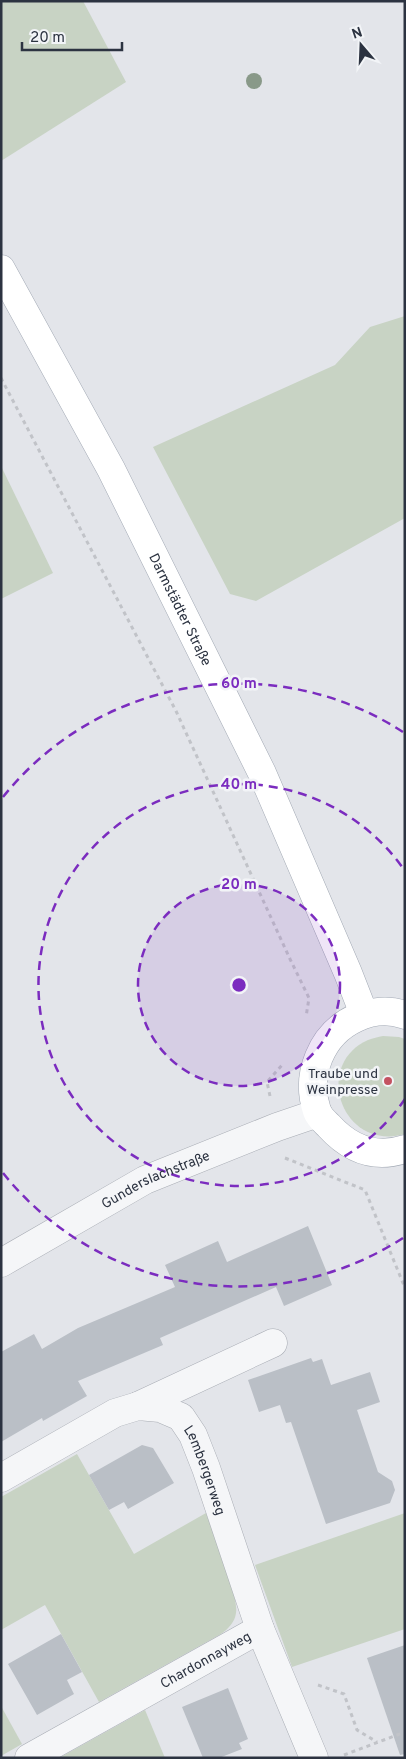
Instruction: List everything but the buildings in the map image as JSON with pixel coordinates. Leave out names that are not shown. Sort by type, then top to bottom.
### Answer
[{"type":"main road","name":"Darmstädter Straße","points":[[1,269],[111,469],[262,773],[364,1014]]},
{"type":"main road","points":[[405,1015],[383,1011],[364,1014],[346,1022],[331,1035],[320,1051],[314,1069],[318,1113],[340,1138],[357,1148],[376,1153],[405,1150]]},
{"type":"street","name":"Gunderslachstraße","points":[[1,1262],[145,1180],[277,1127],[318,1113]]},
{"type":"street","points":[[138,1406],[273,1343]]},
{"type":"street","name":"Lembergerweg","points":[[1,1478],[115,1413],[138,1406],[160,1408],[181,1417],[193,1435],[206,1468],[260,1629]]},
{"type":"street","name":"Chardonnayweg","points":[[29,1758],[260,1629],[314,1758]]},
{"type":"path","points":[[1,378],[176,711],[290,960]]},
{"type":"path","points":[[286,1692],[319,1685],[344,1694],[357,1730],[377,1742]]},
{"type":"path","points":[[337,1758],[405,1732]]},
{"type":"green space","points":[[1,1],[83,1],[126,82],[1,161]]},
{"type":"green space","points":[[405,316],[405,518],[256,601],[230,594],[153,447],[335,365],[370,327]]},
{"type":"green space","points":[[1,469],[53,573],[1,599]]},
{"type":"green space","points":[[383,1036],[405,1039],[405,1134],[383,1136],[365,1130],[351,1119],[342,1103],[338,1085],[341,1068],[351,1052],[368,1040]]},
{"type":"green space","points":[[77,1454],[134,1554],[206,1513],[230,1578],[236,1604],[233,1622],[221,1634],[99,1702],[45,1605],[1,1630],[1,1497]]},
{"type":"green space","points":[[405,1513],[405,1629],[292,1667],[255,1565]]},
{"type":"green space","points":[[1,1706],[22,1744],[1,1756]]},
{"type":"green space","points":[[145,1710],[165,1758],[59,1758]]},
{"type":"place","name":"Traube und Weinpresse","points":[[388,1081]]}]
